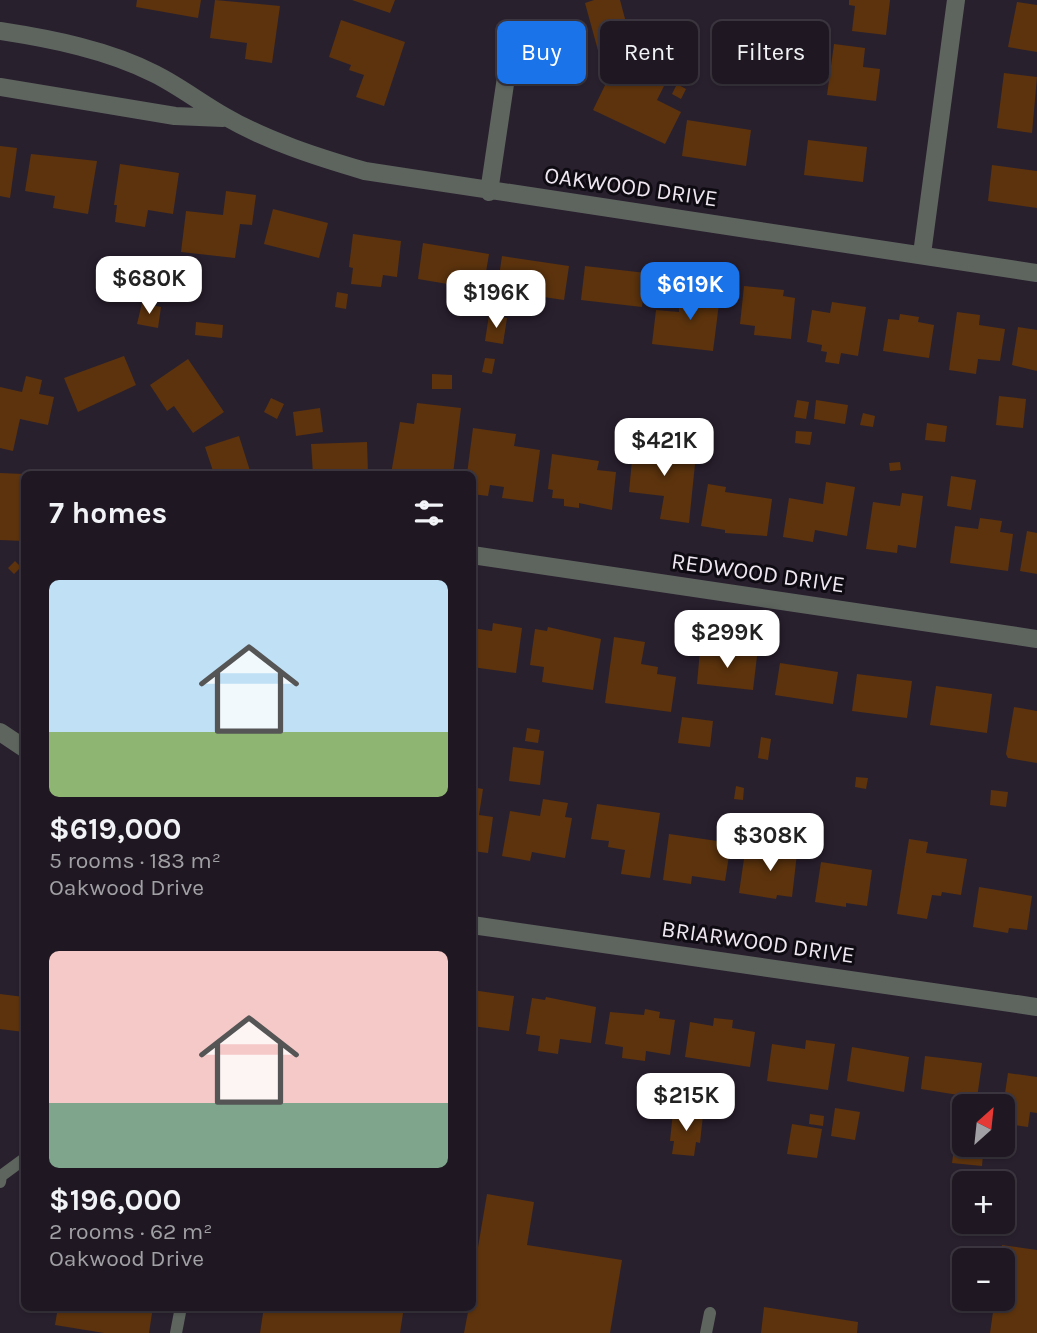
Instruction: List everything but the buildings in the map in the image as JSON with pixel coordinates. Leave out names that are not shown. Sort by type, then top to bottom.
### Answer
[{"type":"street","points":[[922,254],[956,0]]},
{"type":"street","name":"OAKWOOD DRIVE","points":[[0,31],[42,37],[92,50],[155,74],[227,118],[318,158],[365,171],[489,192],[1037,273]]},
{"type":"street","points":[[489,192],[505,84]]},
{"type":"street","name":"OAKWOOD DRIVE","points":[[0,87],[175,116],[227,118]]},
{"type":"street","name":"REDWOOD DRIVE","points":[[476,556],[1037,639]]},
{"type":"street","points":[[2,735],[21,746]]},
{"type":"street","name":"BRIARWOOD DRIVE","points":[[476,926],[1037,1007]]},
{"type":"lane","points":[[0,1182],[1,1176],[21,1161]]},
{"type":"lane","points":[[176,1333],[180,1311]]},
{"type":"lane","points":[[706,1333],[710,1313]]}]
